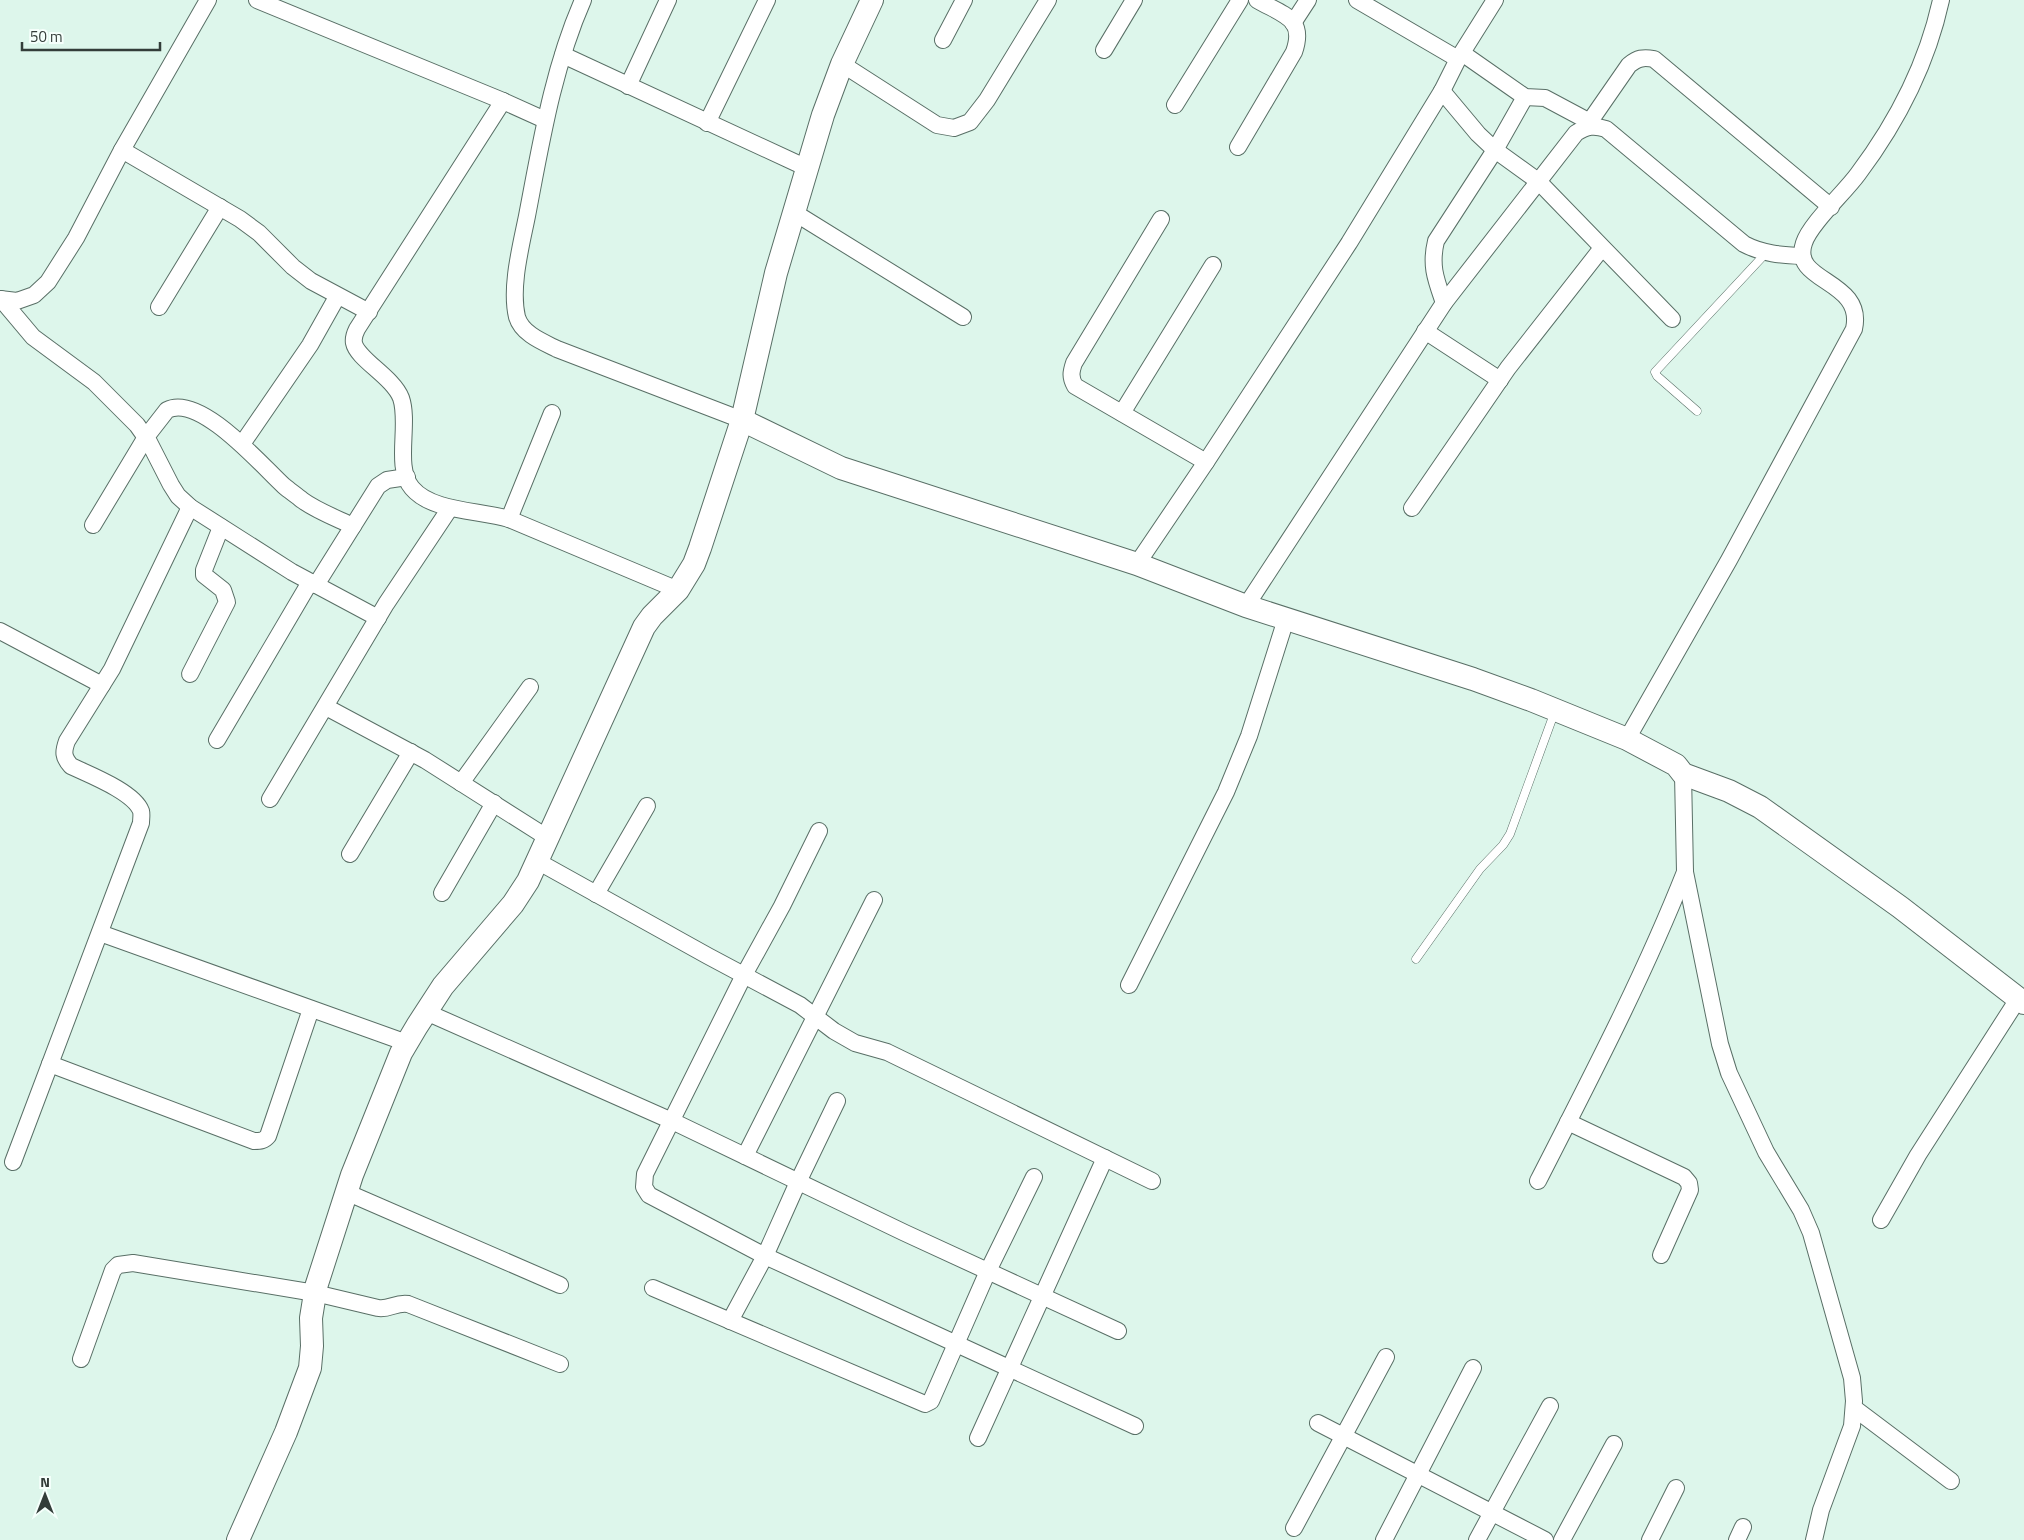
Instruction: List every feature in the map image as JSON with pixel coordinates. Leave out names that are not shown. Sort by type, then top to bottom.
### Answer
[{"type":"street","points":[[0,299],[17,301],[34,295],[48,282],[76,238],[122,150],[208,0]]},
{"type":"street","points":[[257,0],[545,120]]},
{"type":"street","points":[[583,0],[563,55],[545,120],[515,290],[518,319],[531,336],[558,349],[742,420],[841,468],[1137,564],[1246,606],[1473,679],[1627,739],[1676,764],[1683,774],[1685,872],[1720,1044],[1730,1073],[1766,1152],[1801,1210],[1811,1233],[1852,1378],[1854,1408],[1852,1426],[1821,1510],[1814,1540]]},
{"type":"street","points":[[628,86],[668,0]]},
{"type":"street","points":[[707,123],[767,0]]},
{"type":"street","points":[[238,1540],[286,1432],[310,1368],[312,1346],[311,1318],[315,1293],[346,1192],[401,1053],[443,986],[512,904],[528,881],[644,627],[652,616],[678,590],[694,564],[742,420],[776,273],[807,168],[842,64],[872,0]]},
{"type":"street","points":[[943,40],[964,0]]},
{"type":"street","points":[[842,64],[937,125],[954,128],[970,122],[976,115],[1048,0]]},
{"type":"street","points":[[1104,50],[1134,0]]},
{"type":"street","points":[[1175,105],[1240,0]]},
{"type":"street","points":[[1238,147],[1294,52],[1299,40],[1298,28],[1290,19],[1258,0]]},
{"type":"street","points":[[1293,23],[1308,0]]},
{"type":"street","points":[[1357,0],[1460,56],[1525,97],[1545,98],[1588,125],[1606,129],[1744,244],[1756,251],[1802,256]]},
{"type":"street","points":[[1137,564],[1349,243],[1495,0]]},
{"type":"street","points":[[1627,739],[1729,560],[1854,329],[1857,318],[1854,306],[1846,296],[1807,267],[1802,256],[1804,244],[1810,232],[1858,175],[1890,128],[1914,83],[1936,23],[1940,0]]},
{"type":"street","points":[[563,55],[807,168]]},
{"type":"street","points":[[1246,606],[1444,303],[1576,133],[1588,125],[1629,65],[1636,60],[1644,57],[1654,59],[1831,207]]},
{"type":"street","points":[[1442,91],[1463,118],[1495,150],[1538,181],[1672,319]]},
{"type":"street","points":[[1444,303],[1433,272],[1432,256],[1436,241],[1495,150],[1525,97]]},
{"type":"street","points":[[503,101],[358,329],[354,338],[354,344],[358,351],[390,381],[401,398],[404,417],[404,472],[411,488],[429,501],[450,508],[493,514],[509,519],[678,590]]},
{"type":"street","points":[[122,150],[220,207],[258,233],[293,267],[311,281],[337,297],[369,312]]},
{"type":"street","points":[[159,307],[220,207]]},
{"type":"street","points":[[795,213],[963,317]]},
{"type":"street","points":[[1162,219],[1074,363],[1071,380],[1075,386],[1206,462]]},
{"type":"street","points":[[1412,508],[1500,380],[1602,248]]},
{"type":"street","points":[[1122,413],[1213,265]]},
{"type":"street","points":[[242,444],[310,345],[337,297]]},
{"type":"street","points":[[0,299],[24,329],[94,382],[146,437],[171,485],[178,496],[190,507],[292,572],[378,618]]},
{"type":"street","points":[[1425,331],[1500,380]]},
{"type":"street","points":[[93,525],[146,437],[167,410],[172,408],[197,412],[242,444],[284,486],[304,502],[353,526]]},
{"type":"street","points":[[509,519],[552,413]]},
{"type":"street","points":[[217,740],[313,583],[378,486],[383,482],[407,478]]},
{"type":"street","points":[[13,1162],[141,823],[142,813],[136,802],[123,793],[71,766],[65,760],[63,752],[67,741],[122,650],[190,507]]},
{"type":"street","points":[[270,799],[378,618],[450,508]]},
{"type":"street","points":[[190,674],[227,602],[224,590],[204,576],[204,570],[221,527]]},
{"type":"street","points":[[1129,985],[1226,792],[1250,736],[1286,619]]},
{"type":"street","points":[[0,631],[102,685]]},
{"type":"street","points":[[461,783],[530,687]]},
{"type":"street","points":[[326,707],[411,752],[548,838]]},
{"type":"street","points":[[350,854],[411,752]]},
{"type":"street","points":[[1683,774],[1729,791],[1760,807],[1900,908],[2021,1001],[1918,1155],[1881,1220]]},
{"type":"street","points":[[442,893],[494,803]]},
{"type":"street","points":[[596,894],[647,806]]},
{"type":"street","points":[[819,831],[782,906],[744,975],[645,1174],[644,1187],[649,1196],[766,1256],[1135,1426]]},
{"type":"street","points":[[537,861],[800,1005],[834,1031],[854,1043],[887,1052],[1152,1181]]},
{"type":"street","points":[[1538,1181],[1600,1061],[1664,924],[1685,872]]},
{"type":"street","points":[[745,1156],[874,900]]},
{"type":"street","points":[[100,933],[407,1043]]},
{"type":"street","points":[[50,1064],[254,1141],[265,1140],[268,1136],[311,1009]]},
{"type":"street","points":[[426,1012],[672,1120],[798,1182],[1118,1330]]},
{"type":"street","points":[[730,1321],[766,1256],[798,1182],[837,1101]]},
{"type":"street","points":[[1568,1122],[1684,1177],[1690,1190],[1661,1255]]},
{"type":"street","points":[[978,1438],[1104,1158]]},
{"type":"street","points":[[654,1288],[925,1404],[931,1401],[988,1271],[1034,1177]]},
{"type":"street","points":[[346,1192],[560,1285]]},
{"type":"street","points":[[81,1359],[113,1270],[118,1265],[125,1263],[315,1293],[384,1309],[398,1304],[408,1304],[560,1364]]},
{"type":"street","points":[[1294,1528],[1386,1357]]},
{"type":"street","points":[[1384,1540],[1473,1368]]},
{"type":"street","points":[[1477,1540],[1550,1406]]},
{"type":"street","points":[[1854,1408],[1951,1481]]},
{"type":"street","points":[[1318,1423],[1545,1540]]},
{"type":"street","points":[[1562,1540],[1614,1444]]},
{"type":"street","points":[[1650,1540],[1676,1488]]},
{"type":"lane","points":[[1696,411],[1657,376],[1655,372],[1766,253]]},
{"type":"lane","points":[[1416,959],[1480,869],[1503,845],[1510,834],[1555,710]]}]
